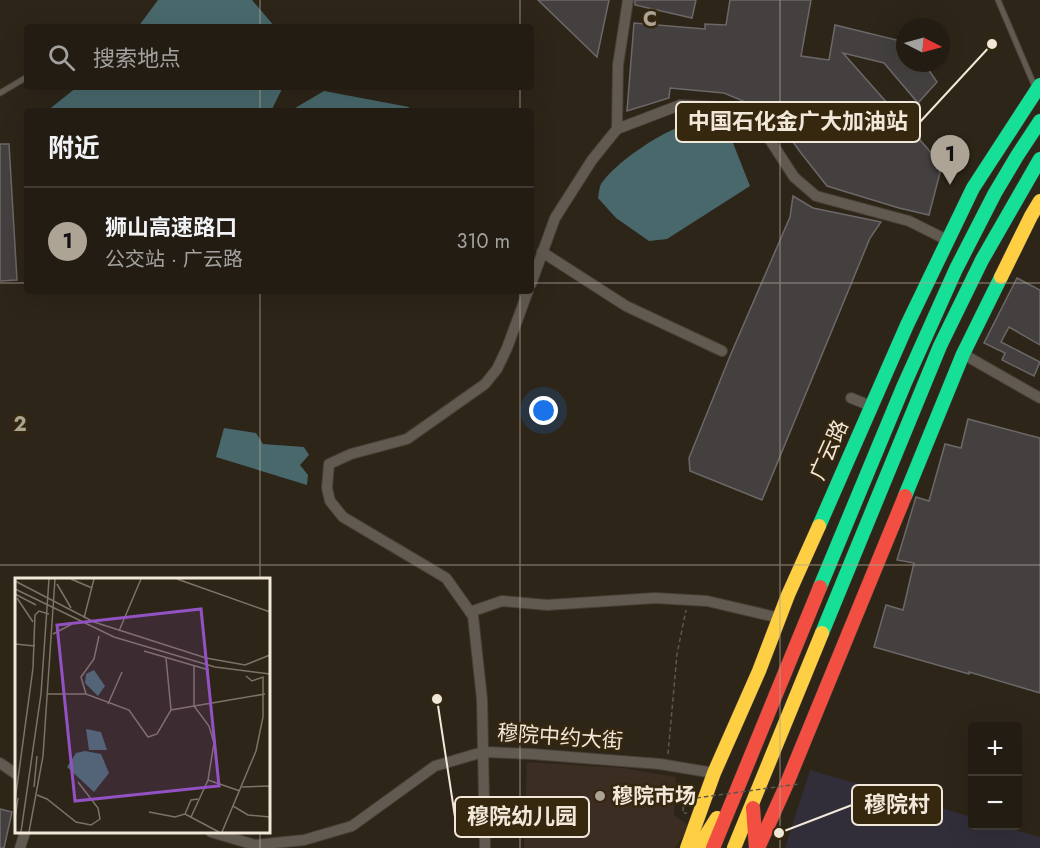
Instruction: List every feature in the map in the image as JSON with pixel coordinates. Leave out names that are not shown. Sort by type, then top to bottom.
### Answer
[{"type":"main road","name":"广云路","points":[[687,848],[714,773],[759,671],[788,596],[946,240],[973,188],[1038,88]]},
{"type":"main road","name":"广云路","points":[[713,848],[931,323],[1000,185],[1040,121]]},
{"type":"main road","points":[[734,848],[940,346],[982,260],[1040,159]]},
{"type":"main road","points":[[757,848],[785,788],[963,354],[1040,201]]},
{"type":"main road","points":[[696,848],[738,786]]},
{"type":"main road","points":[[752,802],[757,848]]},
{"type":"street","points":[[617,129],[618,66],[628,0]]},
{"type":"street","points":[[534,275],[555,218],[592,160],[617,129],[680,105],[719,107],[759,123],[795,177],[816,196],[909,221],[946,240]]},
{"type":"street","points":[[542,252],[626,306],[722,351]]},
{"type":"street","points":[[485,848],[482,699],[473,616],[446,578],[343,517],[330,501],[327,488],[329,464],[351,454],[407,439],[485,384],[497,369],[507,348],[527,294]]},
{"type":"street","points":[[963,354],[1040,398]]},
{"type":"street","points":[[851,398],[871,406]]},
{"type":"street","points":[[470,612],[502,601],[547,605],[655,598],[707,601],[780,618]]},
{"type":"street","name":"穆院中约大街","points":[[217,833],[255,845],[304,840],[352,826],[435,766],[483,752],[667,765],[714,773]]},
{"type":"street","points":[[0,763],[15,773]]},
{"type":"street","points":[[20,848],[24,833]]},
{"type":"lane","points":[[998,0],[1038,88]]},
{"type":"lane","points":[[0,93],[24,79]]},
{"type":"path","points":[[667,765],[677,654],[688,600]]},
{"type":"path","points":[[684,784],[683,813],[689,813],[689,799],[799,784]]},
{"type":"shaded area","name":"穆院市场","points":[[527,762],[623,768],[676,777],[674,815],[690,826],[675,848],[524,848]]},
{"type":"shaded area","points":[[810,770],[968,816],[968,830],[1015,830],[1040,837],[1040,848],[785,848]]},
{"type":"water","points":[[158,0],[252,0],[272,24],[140,24]]},
{"type":"water","points":[[73,90],[282,90],[272,108],[51,108]]},
{"type":"water","points":[[324,91],[409,107],[409,108],[295,108]]},
{"type":"water","points":[[682,126],[716,128],[731,138],[750,186],[667,239],[649,241],[616,218],[598,198],[600,187],[616,167],[638,150],[661,135]]},
{"type":"water","points":[[224,428],[256,433],[263,444],[304,447],[309,455],[300,465],[308,475],[307,485],[216,457]]},
{"type":"building","points":[[538,0],[609,0],[597,57]]},
{"type":"building","points":[[635,0],[696,0],[692,18],[635,5]]},
{"type":"building","points":[[730,0],[811,0],[801,56],[829,60],[835,25],[896,40],[896,72],[930,72],[937,82],[918,103],[884,63],[843,53],[942,165],[929,215],[827,186],[772,113],[724,93],[670,88],[669,98],[627,111],[634,23],[705,29],[705,24],[726,25]]},
{"type":"building","points":[[0,144],[9,144],[17,280],[0,281]]},
{"type":"building","points":[[793,196],[813,208],[881,222],[870,238],[762,500],[690,471],[689,458],[790,217]]},
{"type":"building","points":[[1017,278],[1040,290],[1040,345],[1009,327],[1001,342],[1040,362],[1034,376],[1002,360],[1005,353],[984,343]]},
{"type":"building","points":[[968,419],[1040,438],[1040,693],[874,647],[886,605],[903,610],[914,563],[897,560],[916,497],[929,501],[945,444],[961,448]]},
{"type":"building","points":[[0,809],[12,812],[4,848],[0,848]]},
{"type":"traffic: fast","points":[[819,526],[907,325],[973,188],[1040,85]]},
{"type":"traffic: fast","points":[[820,587],[904,385],[956,269],[995,193],[1040,121]]},
{"type":"traffic: fast","points":[[822,633],[940,346],[982,260],[1040,159]]},
{"type":"traffic: fast","points":[[905,496],[963,354],[1001,277]]},
{"type":"traffic: slow","points":[[1001,277],[1040,201]]},
{"type":"traffic: slow","points":[[687,848],[714,773],[819,526]]},
{"type":"traffic: slow","points":[[734,848],[822,633]]},
{"type":"traffic: slow","points":[[696,848],[717,818]]},
{"type":"traffic: jam","points":[[758,848],[905,496]]},
{"type":"traffic: jam","points":[[713,848],[820,587]]},
{"type":"traffic: jam","points":[[753,808],[756,848]]},
{"type":"place","name":"中国石化金广大加油站","points":[[992,44]]},
{"type":"place","name":"狮山高速路口","points":[[950,185]]},
{"type":"place","name":"穆院幼儿园","points":[[437,699]]},
{"type":"place","name":"穆院市场","points":[[600,796]]},
{"type":"place","name":"穆院村","points":[[779,833]]}]
